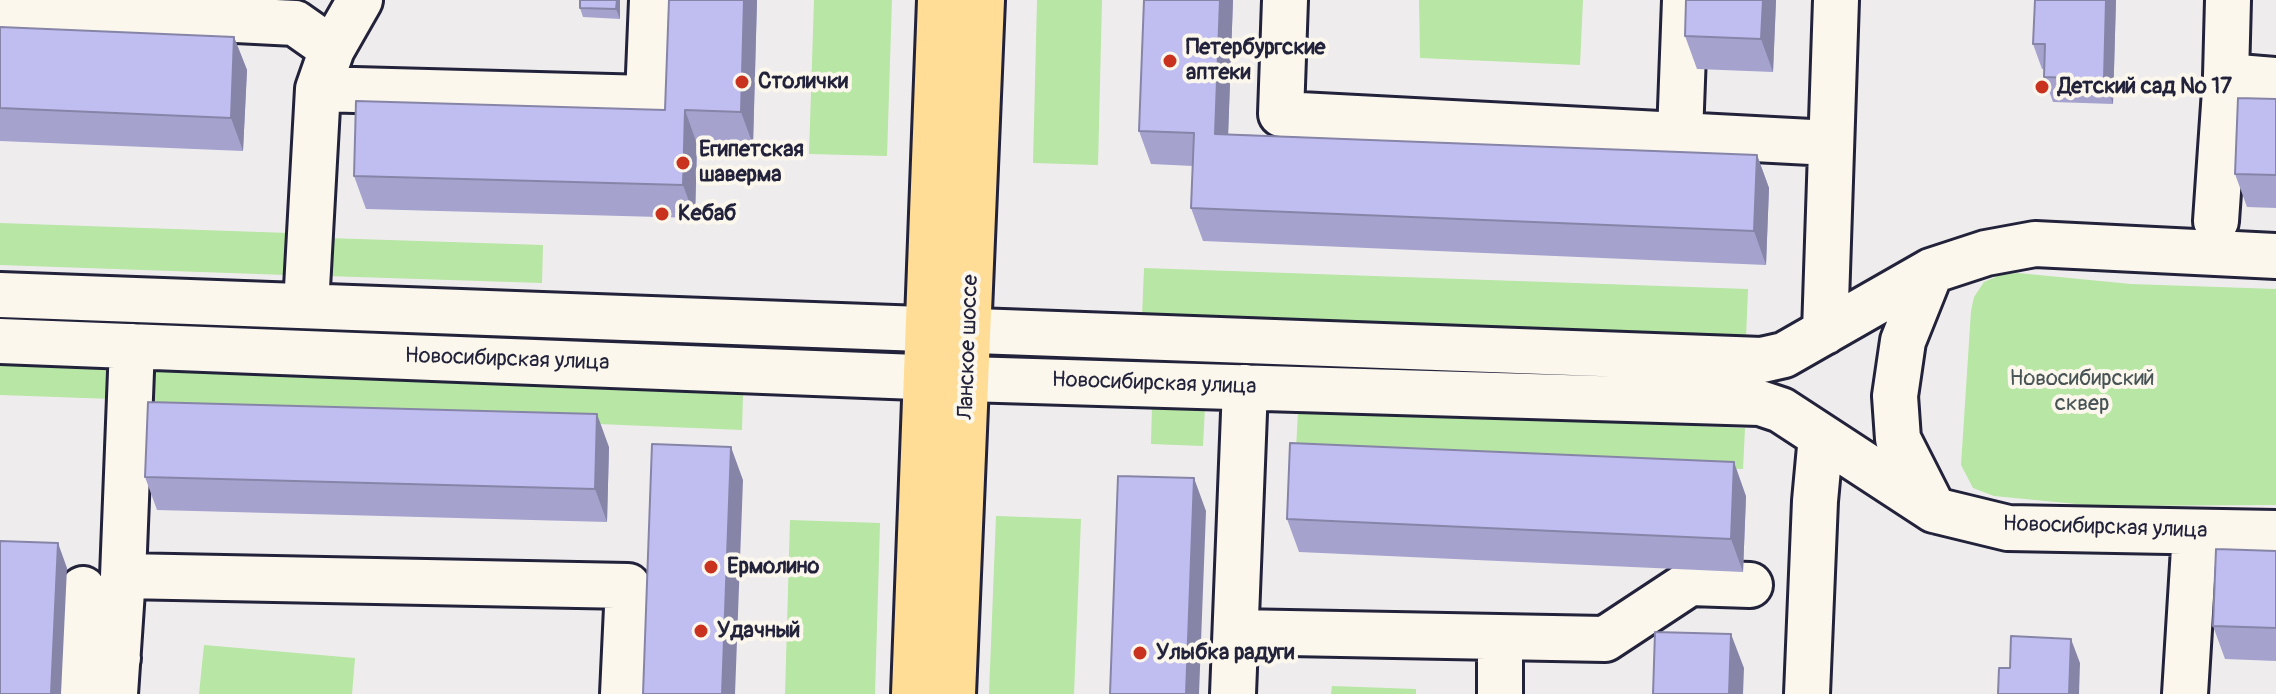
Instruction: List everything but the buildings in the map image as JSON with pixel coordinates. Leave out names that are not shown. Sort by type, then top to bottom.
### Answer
[{"type":"main road","name":"Ланское шоссе","points":[[953,694],[947,378],[960,10]]},
{"type":"main road","name":"Ланское шоссе","points":[[914,694],[947,378]]},
{"type":"street","points":[[306,306],[325,69],[360,0]]},
{"type":"street","points":[[325,69],[648,98],[652,0]]},
{"type":"street","points":[[1285,0],[1281,114],[1830,143]]},
{"type":"street","points":[[1680,135],[1685,0]]},
{"type":"street","points":[[1825,332],[1836,0]]},
{"type":"street","points":[[2216,221],[2228,0]]},
{"type":"street","points":[[0,8],[295,23],[325,69]]},
{"type":"street","points":[[2226,76],[2276,80]]},
{"type":"street","name":"Новосибирская улица","points":[[0,295],[1762,360],[1784,355],[1931,271],[1986,253],[2035,244],[2276,256]]},
{"type":"street","points":[[1931,271],[1903,341],[1895,396],[1898,439],[1934,510]]},
{"type":"street","name":"Новосибирская улица","points":[[0,341],[947,378],[1760,403],[1781,410],[1934,510],[2008,528],[2276,533]]},
{"type":"street","points":[[97,676],[103,582],[132,346]]},
{"type":"street","points":[[1233,694],[1245,387]]},
{"type":"street","points":[[1807,694],[1815,501],[1821,436]]},
{"type":"street","points":[[2185,694],[2195,532]]},
{"type":"street","points":[[103,582],[628,586],[623,694]]},
{"type":"street","points":[[1236,632],[1605,639],[1690,583],[1750,585]]},
{"type":"street","points":[[1500,638],[1500,694]]},
{"type":"green space","points":[[814,0],[892,0],[887,156],[809,154]]},
{"type":"green space","points":[[1037,0],[1102,0],[1098,165],[1033,163]]},
{"type":"green space","points":[[1419,0],[1583,0],[1580,65],[1420,58]]},
{"type":"green space","points":[[0,223],[289,233],[287,275],[0,265]]},
{"type":"green space","points":[[327,238],[543,245],[542,283],[326,276]]},
{"type":"green space","points":[[1144,268],[1748,289],[1746,338],[1142,317]]},
{"type":"green space","name":"Новосибирский сквер","points":[[2018,273],[2131,284],[2276,289],[2276,505],[2097,506],[1994,496],[1973,488],[1961,465],[1971,311],[1974,297],[1984,282],[2000,275]]},
{"type":"green space","points":[[0,357],[115,362],[113,399],[0,395]]},
{"type":"green space","points":[[146,363],[642,382],[743,395],[742,430],[144,405]]},
{"type":"green space","points":[[1152,404],[1205,406],[1203,446],[1151,444]]},
{"type":"green space","points":[[1298,410],[1745,428],[1743,469],[1296,450]]},
{"type":"green space","points":[[996,516],[1081,519],[1074,694],[989,694]]},
{"type":"green space","points":[[790,520],[880,523],[875,694],[785,694]]},
{"type":"green space","points":[[204,645],[355,658],[352,694],[199,694]]},
{"type":"green space","points":[[1332,686],[1416,689],[1416,694],[1331,694]]},
{"type":"place","name":"Петербургские аптеки","points":[[1170,61]]},
{"type":"place","name":"Столички","points":[[742,82]]},
{"type":"place","name":"Детский сад № 17","points":[[2042,87]]},
{"type":"place","name":"Египетская шаверма","points":[[683,163]]},
{"type":"place","name":"Кебаб","points":[[662,214]]},
{"type":"place","name":"Ермолино","points":[[711,567]]},
{"type":"place","name":"Удачный","points":[[701,631]]},
{"type":"place","name":"Улыбка радуги","points":[[1140,653]]}]
